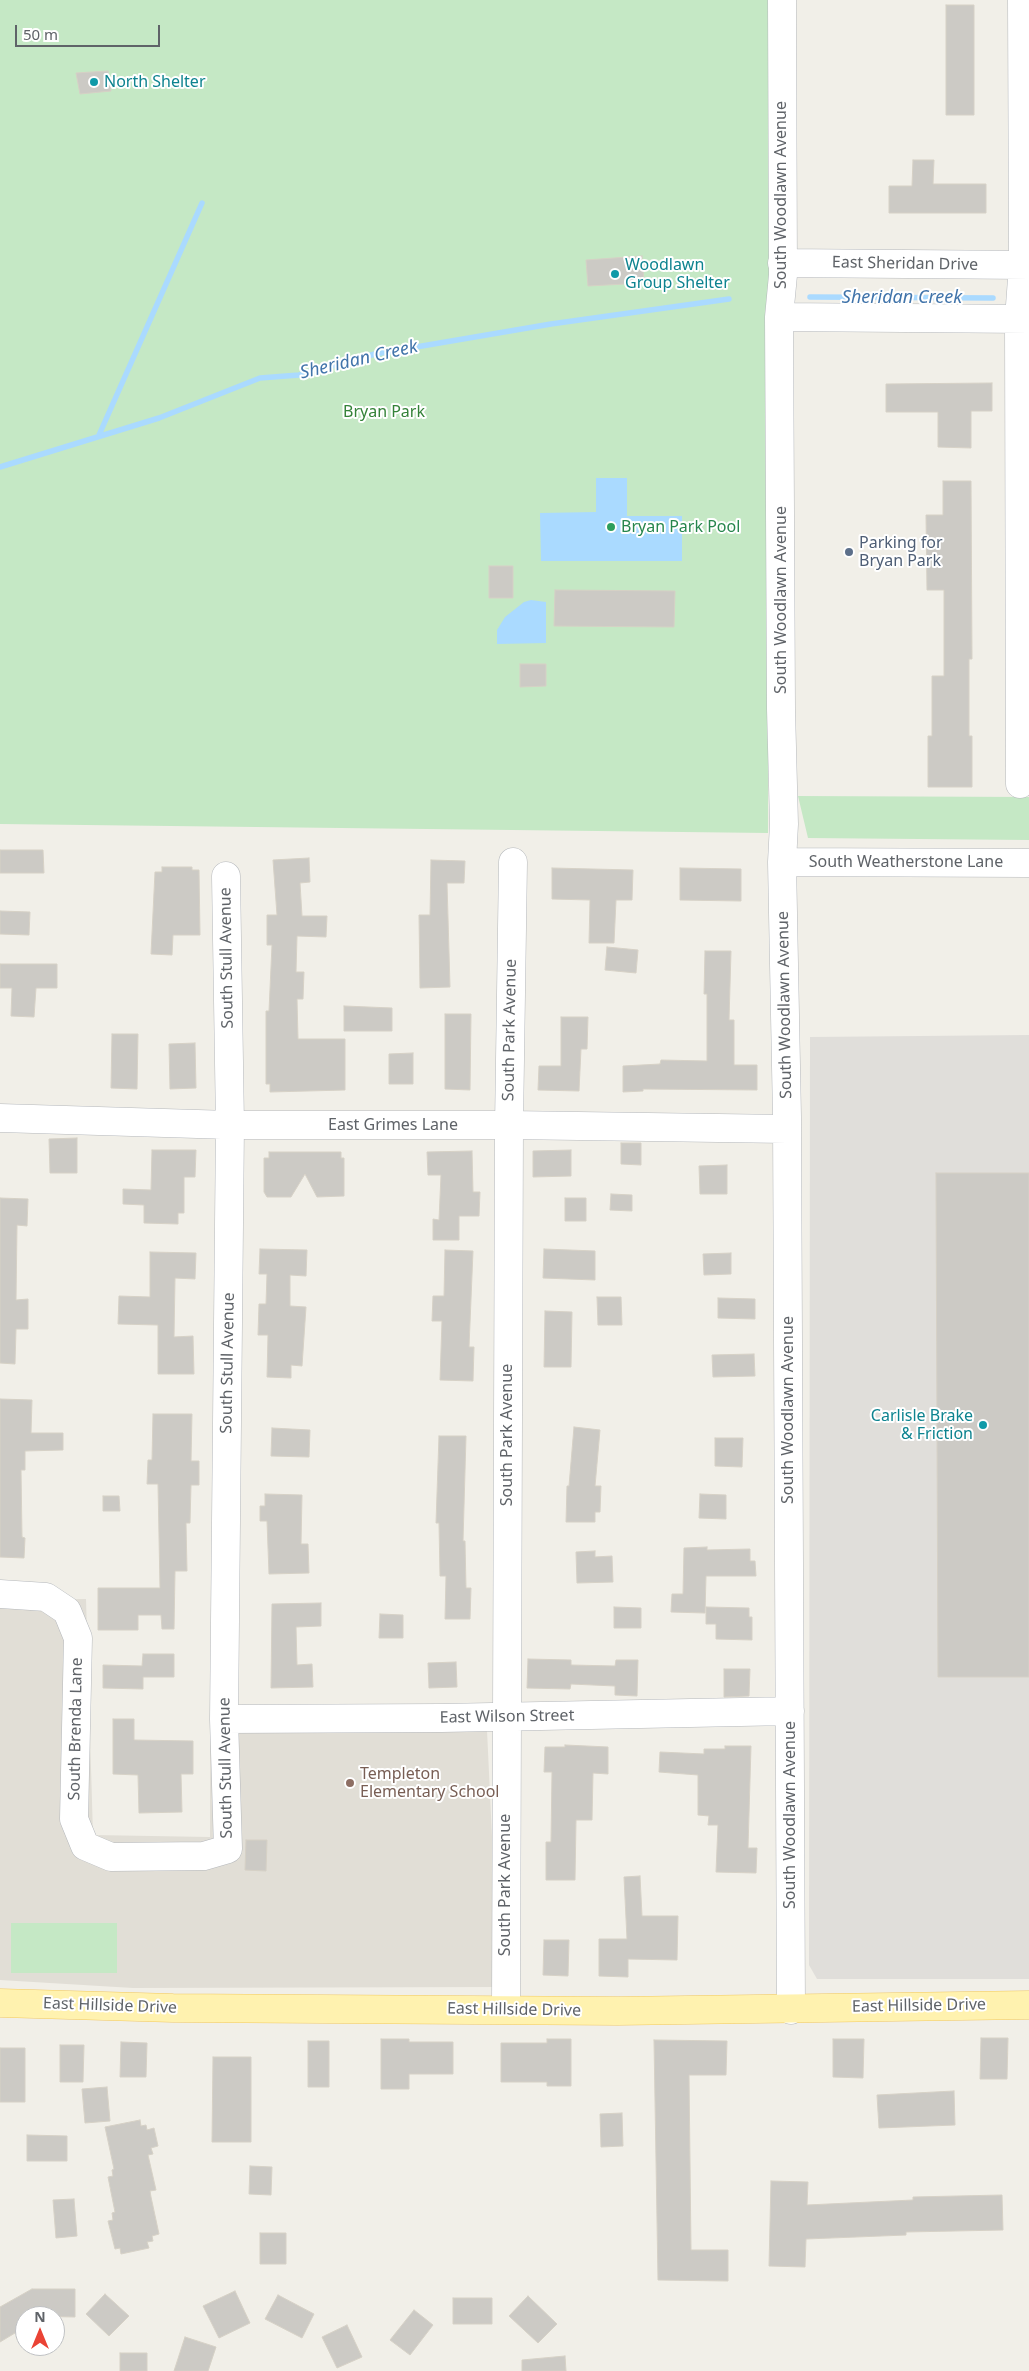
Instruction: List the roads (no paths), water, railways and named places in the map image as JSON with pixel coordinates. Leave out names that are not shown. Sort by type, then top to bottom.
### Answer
[{"type":"main road","name":"East Hillside Drive","points":[[0,2003],[173,2008],[618,2011],[791,2010],[1029,2005]]},
{"type":"street","name":"South Woodlawn Avenue","points":[[782,0],[782,263],[779,317],[781,699],[784,824],[782,862],[787,1129],[791,2010]]},
{"type":"street","points":[[1020,784],[1026,265],[1022,0]]},
{"type":"street","name":"East Sheridan Drive","points":[[782,263],[1026,265]]},
{"type":"street","points":[[779,317],[1024,319]]},
{"type":"street","name":"South Park Avenue","points":[[506,2009],[505,1717],[508,1125],[513,862]]},
{"type":"street","name":"South Weatherstone Lane","points":[[782,862],[1029,863]]},
{"type":"street","name":"South Stull Avenue","points":[[226,876],[230,1125],[224,1719],[228,1850]]},
{"type":"street","name":"East Grimes Lane","points":[[0,1118],[230,1125],[508,1125],[787,1129]]},
{"type":"street","name":"South Brenda Lane","points":[[0,1594],[46,1597],[67,1611],[78,1638],[74,1819],[85,1846],[111,1857],[204,1856],[228,1850]]},
{"type":"street","name":"East Wilson Street","points":[[224,1719],[505,1717],[790,1711]]},
{"type":"water","points":[[596,478],[627,478],[627,516],[682,516],[682,561],[541,561],[540,513],[596,512]]},
{"type":"water","points":[[531,600],[546,602],[546,643],[497,644],[497,630],[505,617],[524,602]]},
{"type":"waterway","points":[[99,435],[202,203]]},
{"type":"waterway","name":"Sheridan Creek","points":[[810,297],[993,298]]},
{"type":"waterway","name":"Sheridan Creek","points":[[0,467],[159,418],[260,378],[299,375],[375,354],[551,324],[729,299]]},
{"type":"place","name":"North Shelter","points":[[94,82]]},
{"type":"place","name":"Woodlawn Group Shelter","points":[[615,274]]},
{"type":"place","name":"Bryan Park Pool","points":[[611,527]]},
{"type":"place","name":"Parking for Bryan Park","points":[[849,552]]},
{"type":"place","name":"Carlisle Brake & Friction","points":[[983,1425]]},
{"type":"place","name":"Templeton Elementary School","points":[[350,1783]]},
{"type":"park label","name":"Bryan Park","points":[[384,412]]}]
